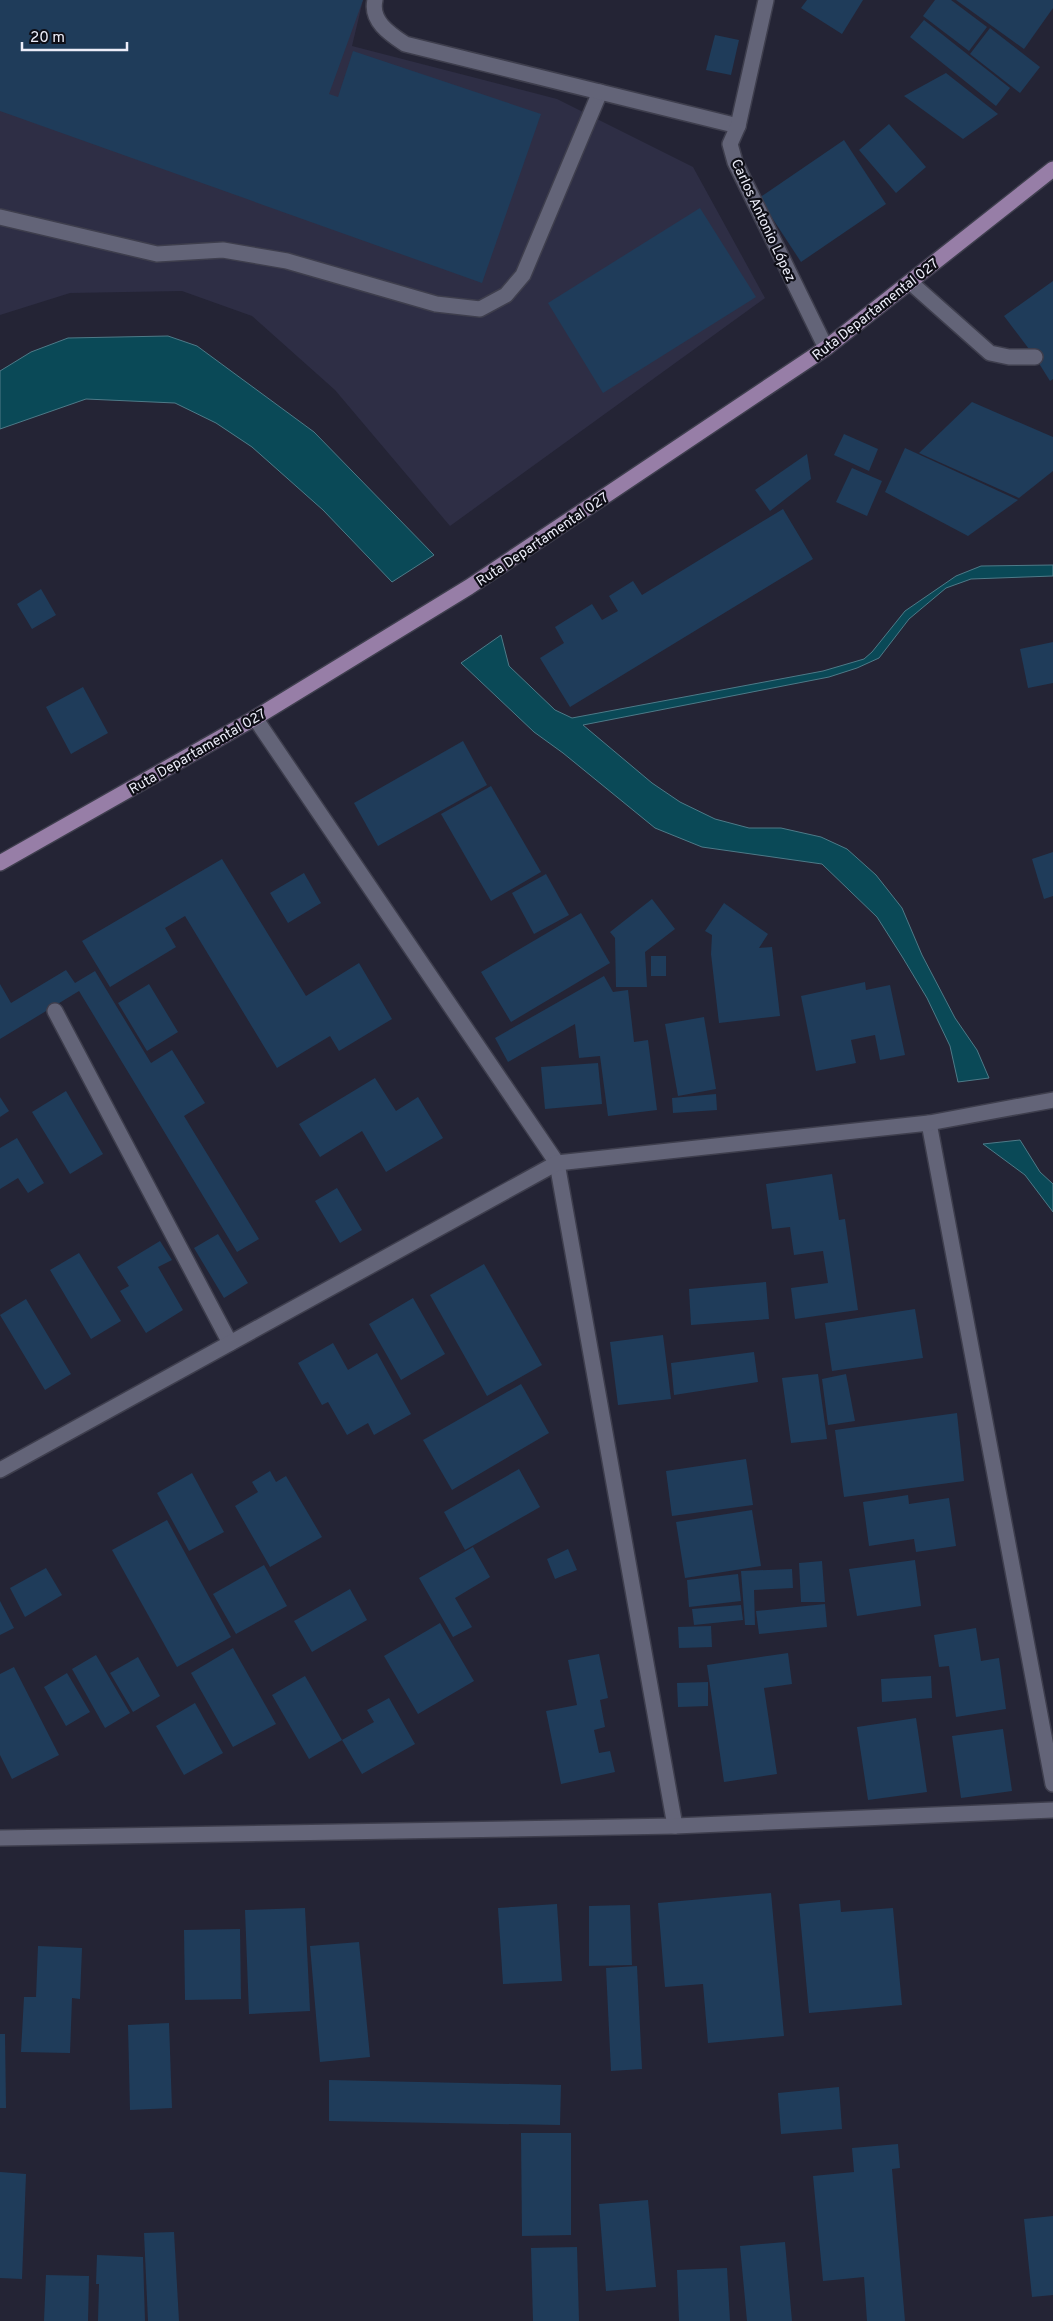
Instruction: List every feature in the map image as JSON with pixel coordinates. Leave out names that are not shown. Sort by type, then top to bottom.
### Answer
[{"type":"main road","name":"Ruta Departamental 027","points":[[0,863],[255,718],[469,587],[826,348],[1053,169]]},
{"type":"street","points":[[375,0],[373,5],[382,28],[405,44],[738,126]]},
{"type":"street","name":"Carlos Antonio López","points":[[766,0],[738,126],[730,144],[735,162],[826,348]]},
{"type":"street","points":[[0,218],[158,254],[223,250],[286,261],[436,304],[480,309],[506,295],[523,275],[600,92]]},
{"type":"street","points":[[910,282],[990,353],[1009,357],[1035,357]]},
{"type":"street","points":[[255,718],[557,1163],[675,1826]]},
{"type":"street","points":[[55,1011],[230,1343]]},
{"type":"street","points":[[0,1470],[557,1163],[929,1123],[1053,1100]]},
{"type":"street","points":[[929,1123],[1053,1784]]},
{"type":"street","points":[[0,1838],[675,1826],[1053,1810]]},
{"type":"shaded area","points":[[0,0],[363,0],[352,46],[557,99],[693,167],[765,298],[450,526],[335,390],[252,316],[182,291],[70,293],[0,315]]},
{"type":"shaded area","points":[[168,336],[197,346],[314,432],[434,555],[392,582],[323,510],[252,447],[216,423],[175,403],[86,399],[0,429],[0,371],[31,352],[68,338]]},
{"type":"shaded area","points":[[1053,565],[1053,576],[971,579],[946,588],[909,619],[879,658],[857,668],[829,677],[583,725],[652,783],[680,802],[715,819],[749,828],[781,828],[821,837],[847,849],[876,875],[902,908],[922,955],[955,1018],[977,1050],[989,1078],[958,1082],[950,1046],[927,998],[903,958],[877,917],[822,864],[702,847],[655,828],[563,753],[534,732],[461,663],[501,635],[509,666],[555,710],[572,718],[823,671],[864,659],[872,652],[905,611],[956,576],[981,566]]},
{"type":"shaded area","points":[[1020,1140],[1040,1172],[1053,1184],[1053,1212],[1025,1175],[983,1144]]},
{"type":"building","points":[[0,0],[363,0],[329,94],[338,97],[353,51],[541,114],[482,283],[0,111]]},
{"type":"building","points":[[807,0],[863,0],[842,34],[801,8]]},
{"type":"building","points":[[935,0],[951,0],[987,27],[969,51],[923,16]]},
{"type":"building","points":[[956,0],[1053,0],[1053,8],[1024,49]]},
{"type":"building","points":[[924,20],[1010,88],[996,106],[910,37]]},
{"type":"building","points":[[990,28],[1040,67],[1020,93],[970,54]]},
{"type":"building","points":[[715,35],[739,40],[731,75],[706,70]]},
{"type":"building","points":[[946,73],[998,114],[963,139],[904,96]]},
{"type":"building","points":[[889,124],[926,167],[896,193],[859,150]]},
{"type":"building","points":[[844,140],[886,204],[801,262],[759,198]]},
{"type":"building","points":[[700,208],[756,297],[603,393],[548,303]]},
{"type":"building","points":[[1053,281],[1053,379],[1050,381],[1035,357],[1004,316]]},
{"type":"building","points":[[972,402],[1053,437],[1053,471],[1019,498],[919,453]]},
{"type":"building","points":[[844,434],[878,449],[869,471],[834,455]]},
{"type":"building","points":[[905,448],[1018,500],[968,536],[885,492]]},
{"type":"building","points":[[807,454],[811,479],[770,511],[755,490]]},
{"type":"building","points":[[852,468],[882,481],[867,516],[836,502]]},
{"type":"building","points":[[783,509],[813,559],[570,707],[540,658],[564,643],[555,627],[592,604],[602,620],[618,611],[609,596],[633,581],[642,595]]},
{"type":"building","points":[[41,589],[56,615],[32,629],[17,604]]},
{"type":"building","points":[[1053,642],[1053,683],[1028,688],[1020,649]]},
{"type":"building","points":[[83,687],[108,733],[71,754],[46,707]]},
{"type":"building","points":[[463,741],[487,785],[378,846],[354,803]]},
{"type":"building","points":[[491,786],[541,872],[491,901],[441,814]]},
{"type":"building","points":[[1053,852],[1053,896],[1044,899],[1032,859]]},
{"type":"building","points":[[222,859],[306,996],[359,963],[392,1019],[339,1051],[330,1036],[277,1068],[185,916],[165,928],[176,947],[110,987],[82,941]]},
{"type":"building","points":[[304,873],[321,903],[288,923],[270,893]]},
{"type":"building","points":[[546,874],[569,915],[534,934],[512,893]]},
{"type":"building","points":[[652,899],[675,929],[645,952],[647,987],[616,987],[615,938],[610,932]]},
{"type":"building","points":[[724,903],[768,934],[759,948],[772,947],[780,1016],[719,1023],[711,954],[712,935],[705,931]]},
{"type":"building","points":[[581,913],[610,963],[511,1022],[481,972]]},
{"type":"building","points":[[651,956],[666,956],[666,976],[651,976]]},
{"type":"building","points":[[66,970],[75,983],[95,971],[151,1063],[172,1050],[205,1103],[184,1116],[259,1239],[237,1252],[79,991],[0,1039],[0,984],[11,1003]]},
{"type":"building","points":[[604,976],[613,992],[628,990],[634,1042],[648,1040],[657,1110],[608,1116],[600,1056],[579,1058],[575,1024],[508,1062],[495,1038]]},
{"type":"building","points":[[865,982],[866,990],[890,985],[905,1055],[880,1060],[875,1035],[851,1040],[856,1063],[816,1071],[801,996]]},
{"type":"building","points":[[149,984],[178,1032],[147,1051],[118,1003]]},
{"type":"building","points":[[704,1017],[716,1089],[678,1096],[665,1024]]},
{"type":"building","points":[[598,1063],[602,1104],[545,1109],[541,1067]]},
{"type":"building","points":[[375,1078],[396,1111],[418,1097],[443,1138],[386,1172],[362,1131],[320,1157],[299,1124]]},
{"type":"building","points":[[66,1091],[103,1154],[70,1174],[32,1112]]},
{"type":"building","points":[[716,1094],[717,1110],[673,1113],[672,1098]]},
{"type":"building","points":[[0,1097],[9,1111],[0,1117]]},
{"type":"building","points":[[17,1138],[44,1183],[28,1193],[18,1178],[0,1189],[0,1148]]},
{"type":"building","points":[[832,1174],[839,1220],[845,1219],[858,1310],[795,1319],[791,1288],[828,1283],[823,1251],[794,1255],[790,1227],[772,1229],[766,1184]]},
{"type":"building","points":[[337,1188],[362,1230],[340,1243],[315,1201]]},
{"type":"building","points":[[218,1234],[248,1283],[224,1298],[194,1248]]},
{"type":"building","points":[[160,1241],[172,1260],[158,1267],[183,1310],[146,1333],[120,1291],[129,1286],[117,1267]]},
{"type":"building","points":[[79,1253],[121,1321],[91,1339],[50,1270]]},
{"type":"building","points":[[484,1264],[542,1365],[487,1396],[430,1295]]},
{"type":"building","points":[[766,1282],[769,1319],[691,1325],[689,1289]]},
{"type":"building","points":[[413,1298],[445,1354],[401,1380],[369,1324]]},
{"type":"building","points":[[26,1299],[71,1374],[45,1390],[0,1315]]},
{"type":"building","points":[[915,1309],[923,1358],[832,1371],[825,1323]]},
{"type":"building","points":[[663,1335],[671,1399],[618,1405],[610,1342]]},
{"type":"building","points":[[333,1343],[348,1370],[377,1353],[411,1414],[374,1435],[368,1423],[347,1435],[328,1402],[322,1405],[298,1363]]},
{"type":"building","points":[[754,1352],[758,1382],[674,1395],[671,1363]]},
{"type":"building","points":[[818,1374],[827,1439],[791,1443],[782,1378]]},
{"type":"building","points":[[846,1374],[855,1421],[828,1425],[822,1379]]},
{"type":"building","points":[[521,1384],[549,1433],[452,1490],[423,1440]]},
{"type":"building","points":[[957,1413],[964,1481],[844,1497],[835,1430]]},
{"type":"building","points":[[746,1459],[753,1505],[672,1516],[666,1471]]},
{"type":"building","points":[[519,1469],[540,1507],[465,1550],[444,1512]]},
{"type":"building","points":[[270,1471],[276,1482],[286,1476],[322,1537],[270,1567],[235,1506],[258,1492],[252,1482]]},
{"type":"building","points":[[192,1473],[224,1532],[189,1551],[157,1493]]},
{"type":"building","points":[[908,1495],[909,1504],[949,1498],[956,1546],[916,1552],[914,1539],[869,1546],[863,1502]]},
{"type":"building","points":[[752,1510],[761,1566],[685,1578],[676,1522]]},
{"type":"building","points":[[167,1520],[231,1637],[177,1667],[112,1550]]},
{"type":"building","points":[[473,1547],[490,1577],[455,1598],[472,1627],[453,1637],[419,1578]]},
{"type":"building","points":[[568,1549],[577,1570],[555,1579],[547,1559]]},
{"type":"building","points":[[915,1560],[921,1606],[857,1616],[849,1569]]},
{"type":"building","points":[[822,1561],[825,1602],[801,1602],[799,1563]]},
{"type":"building","points":[[264,1565],[287,1606],[236,1634],[213,1594]]},
{"type":"building","points":[[46,1568],[62,1595],[25,1617],[10,1588]]},
{"type":"building","points":[[792,1569],[793,1588],[754,1590],[755,1625],[745,1625],[741,1571]]},
{"type":"building","points":[[738,1574],[741,1601],[689,1607],[687,1580]]},
{"type":"building","points":[[350,1589],[367,1620],[312,1652],[294,1621]]},
{"type":"building","points":[[0,1601],[14,1628],[0,1635]]},
{"type":"building","points":[[825,1604],[827,1627],[759,1634],[756,1611]]},
{"type":"building","points":[[741,1605],[743,1620],[694,1625],[692,1609]]},
{"type":"building","points":[[440,1623],[474,1681],[418,1714],[384,1656]]},
{"type":"building","points":[[711,1626],[712,1647],[679,1648],[678,1627]]},
{"type":"building","points":[[976,1628],[981,1661],[999,1658],[1006,1709],[956,1717],[949,1666],[939,1667],[934,1635]]},
{"type":"building","points":[[233,1648],[276,1724],[233,1747],[191,1673]]},
{"type":"building","points":[[788,1653],[792,1684],[764,1688],[777,1774],[724,1782],[707,1665]]},
{"type":"building","points":[[599,1654],[608,1698],[600,1700],[605,1727],[594,1730],[599,1753],[610,1751],[615,1772],[561,1784],[546,1711],[577,1705],[568,1660]]},
{"type":"building","points":[[96,1655],[130,1713],[105,1728],[72,1669]]},
{"type":"building","points":[[138,1657],[160,1696],[133,1712],[110,1673]]},
{"type":"building","points":[[14,1667],[59,1755],[12,1779],[0,1755],[0,1674]]},
{"type":"building","points":[[67,1673],[90,1712],[66,1726],[44,1687]]},
{"type":"building","points":[[305,1676],[342,1740],[309,1759],[272,1695]]},
{"type":"building","points":[[931,1676],[932,1698],[882,1702],[881,1679]]},
{"type":"building","points":[[708,1682],[708,1706],[678,1707],[677,1683]]},
{"type":"building","points":[[389,1698],[415,1744],[362,1774],[342,1740],[374,1722],[367,1710]]},
{"type":"building","points":[[195,1703],[223,1753],[184,1775],[156,1726]]},
{"type":"building","points":[[916,1718],[927,1792],[868,1800],[857,1727]]},
{"type":"building","points":[[1003,1729],[1012,1791],[961,1798],[952,1736]]},
{"type":"building","points":[[771,1893],[784,2036],[708,2043],[703,1984],[665,1987],[658,1903]]},
{"type":"building","points":[[840,1900],[841,1912],[893,1908],[902,2005],[809,2013],[799,1904]]},
{"type":"building","points":[[557,1904],[562,1981],[503,1984],[498,1908]]},
{"type":"building","points":[[630,1905],[632,1965],[589,1966],[589,1906]]},
{"type":"building","points":[[305,1908],[310,2011],[249,2014],[245,1910]]},
{"type":"building","points":[[240,1929],[241,1999],[185,2000],[184,1930]]},
{"type":"building","points":[[359,1942],[370,2057],[320,2062],[310,1946]]},
{"type":"building","points":[[38,1946],[82,1948],[80,1999],[72,1998],[70,2053],[21,2052],[24,1997],[36,1997]]},
{"type":"building","points":[[637,1966],[642,2069],[611,2071],[606,1968]]},
{"type":"building","points":[[169,2023],[172,2108],[130,2110],[128,2025]]},
{"type":"building","points":[[0,2034],[5,2034],[6,2108],[0,2108]]},
{"type":"building","points":[[329,2080],[561,2085],[560,2125],[329,2121]]},
{"type":"building","points":[[839,2087],[842,2129],[781,2134],[778,2093]]},
{"type":"building","points":[[521,2133],[571,2133],[571,2235],[522,2236]]},
{"type":"building","points":[[898,2144],[900,2168],[892,2169],[905,2321],[867,2321],[864,2277],[823,2281],[813,2176],[854,2172],[852,2148]]},
{"type":"building","points":[[0,2172],[26,2174],[22,2279],[0,2278]]},
{"type":"building","points":[[648,2200],[656,2287],[606,2291],[599,2204]]},
{"type":"building","points":[[1053,2216],[1053,2295],[1032,2297],[1024,2219]]},
{"type":"building","points":[[174,2232],[179,2321],[148,2321],[144,2233]]},
{"type":"building","points":[[785,2242],[792,2321],[747,2321],[740,2246]]},
{"type":"building","points":[[577,2247],[579,2321],[533,2321],[531,2248]]},
{"type":"building","points":[[97,2255],[143,2257],[145,2321],[98,2321],[99,2284],[96,2284]]},
{"type":"building","points":[[727,2268],[730,2321],[679,2321],[677,2270]]},
{"type":"building","points":[[46,2275],[89,2276],[88,2321],[44,2321]]}]
